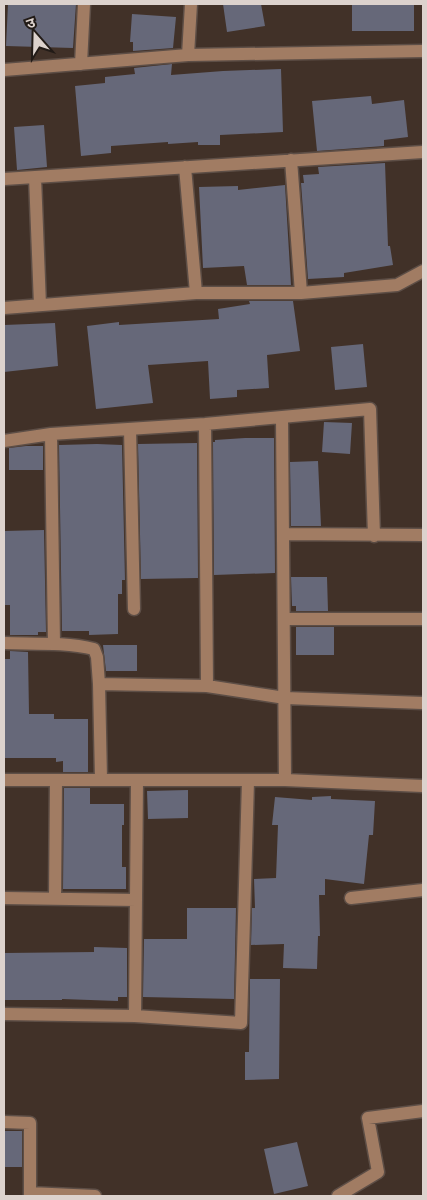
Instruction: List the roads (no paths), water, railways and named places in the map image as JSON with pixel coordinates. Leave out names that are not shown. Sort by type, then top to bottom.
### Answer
[{"type":"street","points":[[81,64],[84,4]]},
{"type":"street","points":[[188,55],[191,4]]},
{"type":"street","points":[[4,70],[188,55],[423,51]]},
{"type":"street","points":[[4,179],[423,152]]},
{"type":"street","points":[[292,160],[301,292]]},
{"type":"street","points":[[185,167],[196,293]]},
{"type":"street","points":[[36,177],[40,305]]},
{"type":"street","points":[[4,308],[196,293],[301,292],[397,285],[423,271]]},
{"type":"street","points":[[4,440],[51,434],[282,418],[370,409],[374,536]]},
{"type":"street","points":[[282,418],[285,780]]},
{"type":"street","points":[[205,424],[207,686]]},
{"type":"street","points":[[130,429],[134,609]]},
{"type":"street","points":[[51,434],[54,644]]},
{"type":"street","points":[[283,534],[423,535]]},
{"type":"street","points":[[284,619],[423,619]]},
{"type":"street","points":[[4,643],[54,644],[94,649],[97,657],[99,684],[101,779]]},
{"type":"street","points":[[99,684],[207,686],[285,698],[423,703]]},
{"type":"street","points":[[4,780],[285,780],[423,786]]},
{"type":"street","points":[[135,1016],[137,780]]},
{"type":"street","points":[[55,898],[56,781]]},
{"type":"street","points":[[4,1014],[135,1016],[241,1023],[248,781]]},
{"type":"street","points":[[350,898],[423,890]]},
{"type":"street","points":[[4,898],[136,900]]},
{"type":"street","points":[[338,1196],[378,1172],[368,1118],[423,1110]]},
{"type":"street","points":[[4,1122],[30,1123],[30,1195],[96,1196]]}]
